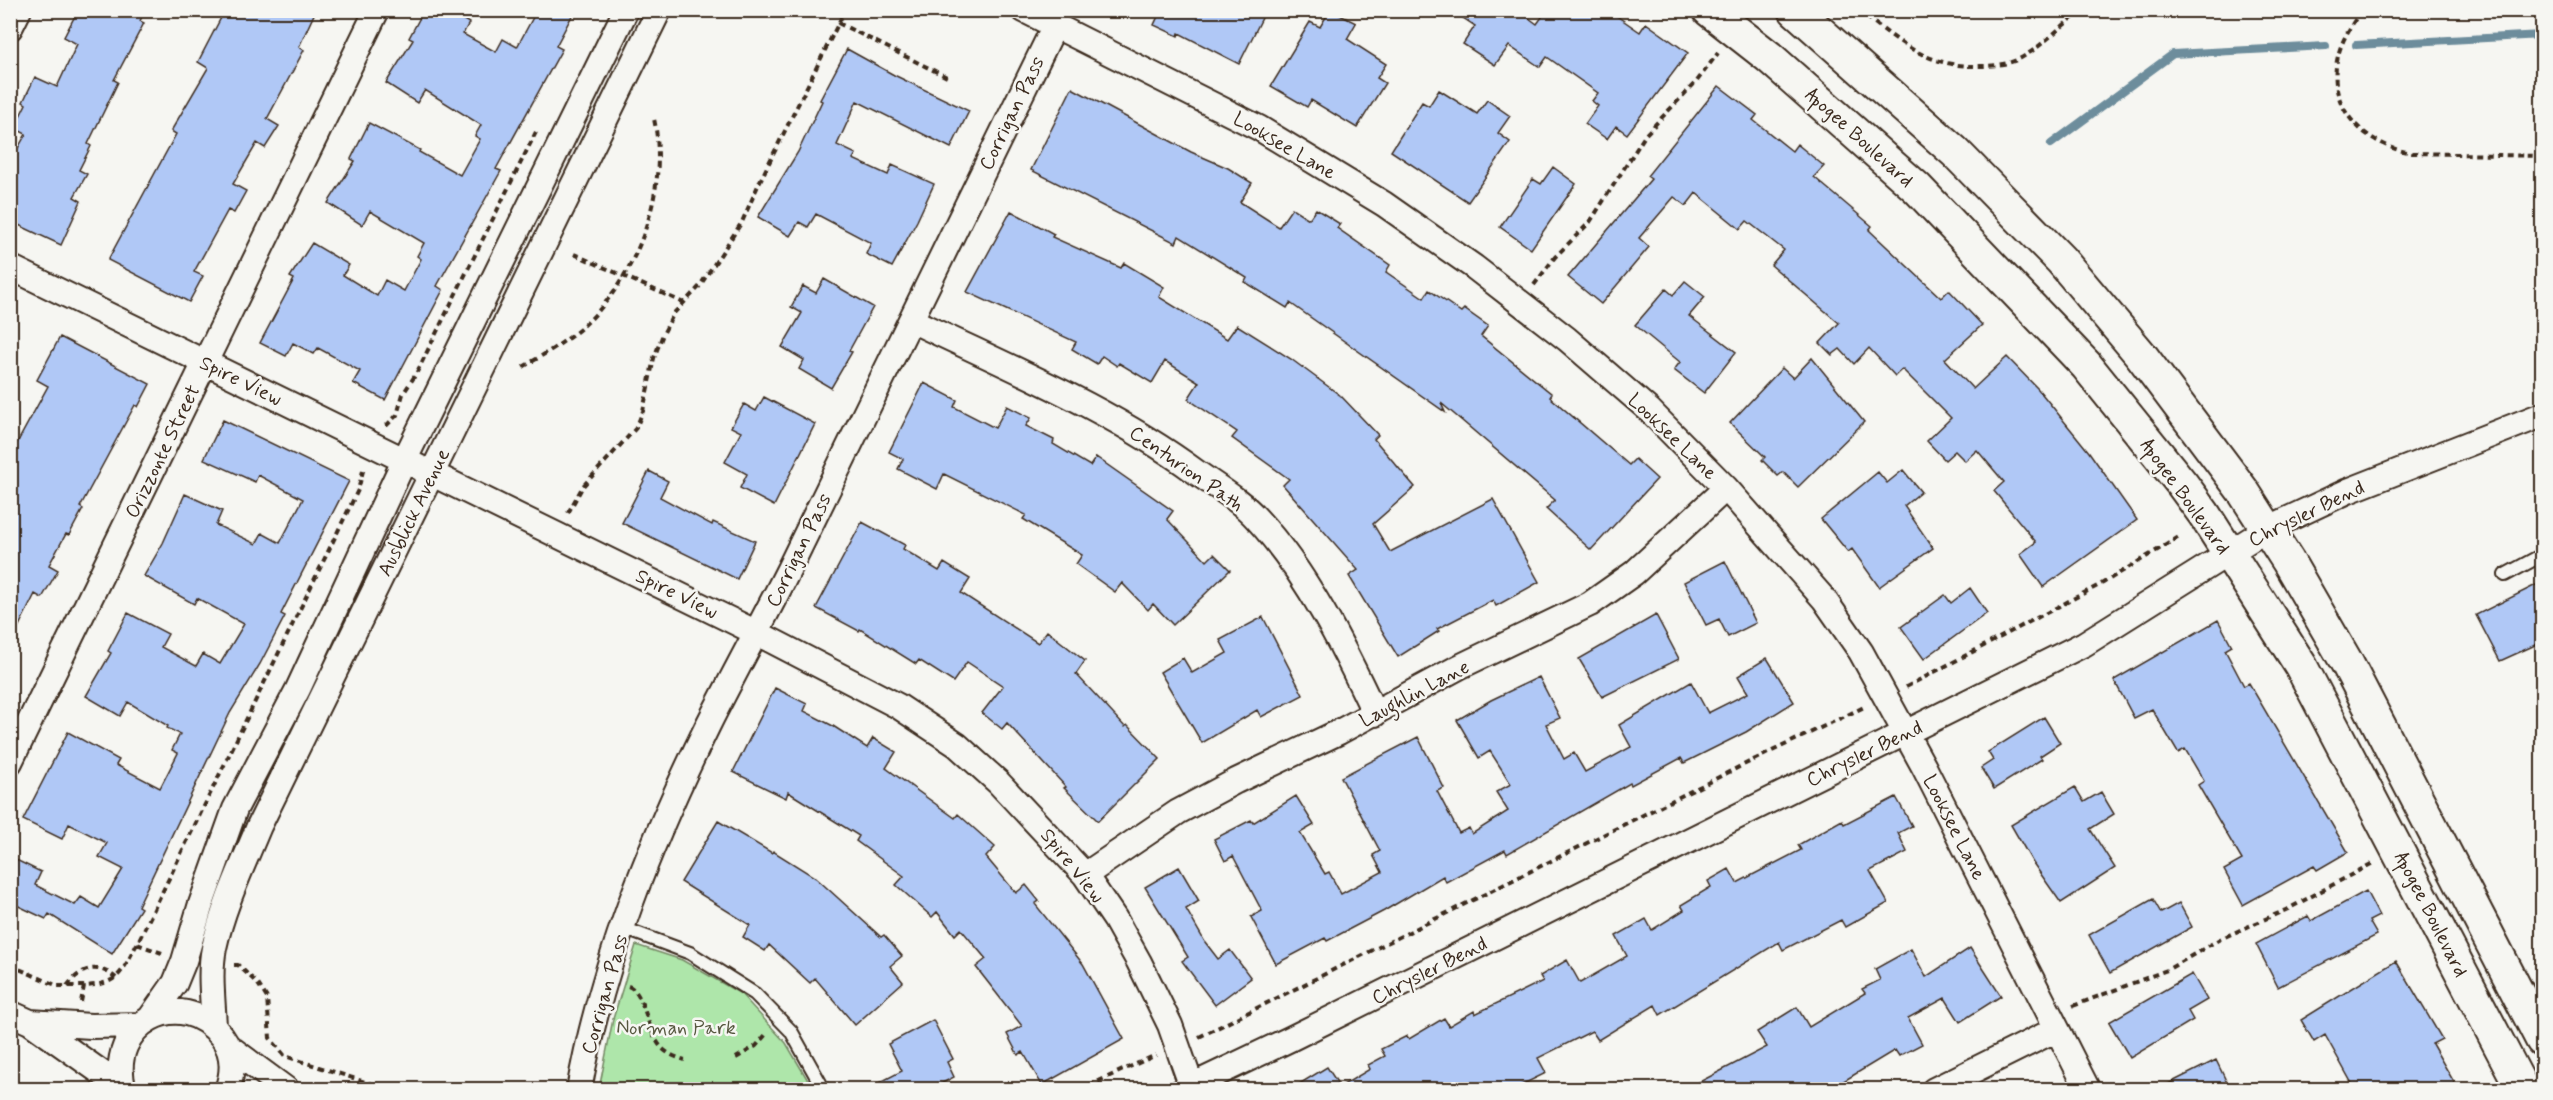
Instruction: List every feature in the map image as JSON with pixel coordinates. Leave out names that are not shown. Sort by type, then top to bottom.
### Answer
[{"type":"street","points":[[10,28],[19,10]]},
{"type":"street","name":"Orizzonte Street","points":[[10,762],[377,10]]},
{"type":"street","name":"Ausblick Avenue","points":[[123,1089],[119,1071],[121,1054],[128,1038],[145,1021],[175,983],[203,896],[235,809],[298,689],[404,461],[626,10]]},
{"type":"street","name":"Ausblick Avenue","points":[[214,1027],[212,989],[214,949],[230,897],[259,826],[659,10]]},
{"type":"street","name":"Looksee Lane","points":[[1024,10],[1259,128],[1393,210],[1474,267],[1567,339],[1649,410],[1726,488],[1824,599],[1861,652],[1906,732],[2088,1089]]},
{"type":"street","name":"Apogee Boulevard","points":[[1709,10],[1769,57],[1917,188],[2100,382],[2182,484],[2301,666],[2523,1089]]},
{"type":"street","name":"Apogee Boulevard","points":[[1795,10],[1955,152],[2061,260],[2141,355],[2243,491],[2268,529],[2350,669],[2542,1040]]},
{"type":"street","name":"Corrigan Pass","points":[[579,1089],[605,979],[644,866],[708,725],[757,633],[1055,25]]},
{"type":"street","name":"Spire View","points":[[10,267],[757,633],[898,706],[957,745],[998,782],[1085,875],[1115,919],[1170,1025],[1189,1088]]},
{"type":"street","name":"Centurion Path","points":[[911,320],[1125,425],[1165,448],[1232,497],[1257,519],[1301,577],[1333,629],[1375,714]]},
{"type":"street","name":"Chrysler Bend","points":[[1189,1088],[2084,644],[2268,529],[2348,491],[2542,415]]},
{"type":"street","name":"Laughlin Lane","points":[[1085,875],[1178,812],[1236,781],[1375,714],[1460,667],[1590,604],[1634,573],[1726,488]]},
{"type":"street","points":[[20,1017],[91,1026],[145,1021],[169,1011],[188,1012],[205,1019],[229,1047],[287,1089]]},
{"type":"street","points":[[20,1017],[123,1089]]},
{"type":"street","points":[[1934,1089],[2057,1029]]},
{"type":"street","points":[[227,1089],[231,1078],[232,1063],[229,1047]]},
{"type":"lane","points":[[2505,575],[2542,555]]},
{"type":"lane","points":[[623,928],[690,953],[755,994],[791,1031],[824,1089]]},
{"type":"path","points":[[568,513],[583,486],[636,429],[643,411],[654,358],[663,334],[674,314],[699,287],[742,222],[845,10]]},
{"type":"path","points":[[1858,10],[1912,51],[1936,61],[1965,67],[1996,66],[2020,59],[2084,10]]},
{"type":"path","points":[[2361,10],[2344,39],[2335,69],[2341,102],[2348,117],[2358,129],[2392,150],[2412,153],[2542,156]]},
{"type":"path","points":[[838,23],[947,77]]},
{"type":"path","points":[[1534,285],[1551,262],[1590,222],[1646,134],[1697,81],[1718,53]]},
{"type":"path","points":[[523,367],[563,343],[582,328],[604,304],[622,275],[652,211],[658,177],[659,153],[654,118]]},
{"type":"path","points":[[385,428],[398,415],[402,394],[416,375],[538,128]]},
{"type":"path","points":[[574,254],[684,303]]},
{"type":"path","points":[[10,966],[58,986],[67,987],[104,985],[120,975],[358,490],[364,468]]},
{"type":"path","points":[[1906,687],[2103,583],[2179,537]]},
{"type":"path","points":[[1194,1040],[1730,771],[1869,704]]},
{"type":"path","points":[[2073,1006],[2167,970],[2220,939],[2288,909],[2373,862]]},
{"type":"path","points":[[137,944],[165,953]]},
{"type":"path","points":[[227,965],[238,965],[258,984],[267,998],[270,1038],[285,1056],[390,1089]]},
{"type":"path","points":[[67,987],[80,972],[93,968],[103,969],[116,978]]},
{"type":"path","points":[[80,1009],[84,986]]},
{"type":"path","points":[[628,986],[638,993],[650,1029],[661,1048],[685,1060]]},
{"type":"path","points":[[736,1058],[756,1046],[780,1020]]},
{"type":"path","points":[[1079,1089],[1157,1054]]},
{"type":"green space","name":"Norman Park","points":[[636,945],[682,960],[741,994],[786,1043],[813,1089],[599,1089],[613,1019]]},
{"type":"building","points":[[78,10],[145,10],[140,21],[144,23],[114,80],[118,82],[88,144],[91,146],[79,170],[87,174],[74,197],[81,201],[61,245],[10,221],[10,162],[26,134],[14,128],[26,104],[23,102],[35,77],[57,87],[77,44],[64,37]]},
{"type":"building","points":[[225,10],[316,10],[299,47],[304,50],[267,119],[279,126],[265,148],[257,143],[233,184],[246,191],[234,213],[228,210],[194,272],[203,276],[189,302],[108,260],[176,134],[171,131],[208,68],[198,62]]},
{"type":"building","points":[[424,10],[447,10],[469,23],[463,34],[496,52],[503,39],[517,47],[537,10],[575,10],[556,46],[562,49],[496,169],[501,171],[437,286],[443,290],[385,400],[353,383],[360,371],[318,348],[314,354],[293,343],[286,356],[260,343],[294,279],[290,277],[312,243],[349,265],[343,275],[377,296],[385,280],[404,291],[421,259],[417,256],[424,243],[370,211],[362,225],[328,203],[355,161],[351,159],[369,123],[420,150],[419,152],[460,175],[480,139],[475,136],[481,125],[425,90],[417,103],[386,83],[413,40],[409,38]]},
{"type":"building","points":[[1161,10],[1266,10],[1239,64],[1179,33],[1178,36],[1154,25]]},
{"type":"building","points":[[1330,10],[1356,23],[1347,39],[1386,64],[1377,78],[1385,83],[1357,128],[1311,100],[1307,107],[1271,86],[1310,22],[1320,27]]},
{"type":"building","points":[[1451,10],[1518,10],[1537,24],[1547,10],[1608,10],[1640,32],[1646,23],[1688,53],[1627,134],[1616,126],[1607,139],[1585,124],[1598,106],[1592,101],[1598,93],[1547,57],[1540,67],[1509,46],[1495,65],[1463,44],[1475,26]]},
{"type":"building","points":[[847,49],[894,75],[969,111],[951,148],[857,101],[837,145],[856,154],[853,159],[888,175],[892,165],[934,184],[892,267],[866,254],[871,243],[816,214],[808,227],[799,222],[790,236],[758,217],[798,152],[822,101],[820,100]]},
{"type":"building","points":[[1719,86],[1757,115],[1753,120],[1792,151],[1797,144],[1824,166],[1814,177],[1872,226],[1869,230],[1941,298],[1949,290],[1982,325],[1945,359],[1973,389],[2007,357],[2038,389],[2089,452],[2137,520],[2043,587],[2020,554],[2036,542],[1994,491],[2004,482],[1977,450],[1965,461],[1955,451],[1945,460],[1927,441],[1951,418],[1902,369],[1895,376],[1869,348],[1854,364],[1840,349],[1832,355],[1820,343],[1839,323],[1771,265],[1784,250],[1747,221],[1740,229],[1696,193],[1686,206],[1674,197],[1639,238],[1649,247],[1601,304],[1568,277],[1651,179],[1647,176]]},
{"type":"building","points":[[1072,88],[1191,152],[1228,168],[1252,183],[1240,202],[1279,227],[1292,208],[1309,219],[1316,209],[1340,224],[1337,228],[1390,265],[1386,272],[1424,298],[1429,290],[1461,312],[1464,309],[1488,326],[1481,336],[1552,394],[1550,397],[1629,465],[1635,459],[1657,479],[1591,550],[1546,509],[1555,500],[1441,403],[1445,412],[1290,303],[1287,308],[1245,282],[1247,278],[1179,236],[1176,243],[1031,170]]},
{"type":"building","points":[[1439,90],[1477,114],[1487,100],[1510,116],[1498,133],[1510,142],[1468,202],[1391,151],[1422,102],[1429,106]]},
{"type":"building","points":[[1553,167],[1576,184],[1531,249],[1500,227],[1533,179],[1541,184]]},
{"type":"building","points":[[1011,211],[1054,234],[1052,237],[1121,268],[1124,263],[1164,287],[1159,297],[1227,339],[1237,325],[1291,359],[1341,396],[1378,435],[1374,439],[1415,487],[1373,524],[1390,552],[1493,499],[1539,582],[1496,606],[1493,600],[1437,629],[1439,631],[1398,657],[1349,576],[1358,570],[1283,485],[1289,479],[1232,438],[1237,432],[1188,399],[1199,382],[1165,361],[1152,383],[1119,363],[1117,366],[1102,356],[1097,364],[1072,349],[1076,342],[967,292]]},
{"type":"building","points":[[824,279],[873,307],[849,351],[852,352],[831,388],[799,369],[804,360],[782,347],[802,313],[791,307],[803,286],[816,293]]},
{"type":"building","points":[[1685,281],[1705,297],[1689,316],[1736,352],[1704,393],[1674,370],[1680,362],[1635,325],[1666,289],[1673,295]]},
{"type":"building","points":[[60,337],[150,384],[138,407],[135,405],[80,507],[83,509],[49,565],[58,570],[42,598],[35,594],[10,644],[10,440],[17,443],[48,386],[37,380]]},
{"type":"building","points":[[1812,358],[1864,422],[1798,487],[1783,472],[1778,476],[1762,460],[1765,457],[1730,423],[1782,368],[1793,378]]},
{"type":"building","points":[[924,383],[957,400],[954,407],[995,428],[1007,406],[1031,418],[1026,426],[1054,440],[1053,444],[1090,466],[1096,457],[1173,511],[1167,519],[1207,561],[1214,554],[1230,570],[1173,625],[1153,604],[1148,610],[1122,583],[1115,592],[1076,564],[1082,555],[1023,519],[1026,515],[944,474],[937,489],[898,469],[903,459],[889,452]]},
{"type":"building","points":[[764,397],[815,424],[774,506],[740,488],[747,474],[725,462],[741,432],[731,427],[744,404],[756,411]]},
{"type":"building","points":[[223,420],[349,481],[281,614],[285,616],[260,664],[230,713],[138,906],[141,908],[112,954],[49,914],[46,919],[10,902],[10,857],[41,872],[35,885],[75,905],[81,897],[99,908],[123,869],[99,857],[107,843],[69,824],[62,839],[23,820],[68,732],[119,760],[116,765],[160,788],[178,753],[172,750],[180,734],[167,728],[168,726],[128,702],[120,716],[86,696],[111,653],[108,651],[128,613],[168,634],[161,647],[196,666],[203,654],[220,664],[244,624],[197,598],[194,604],[144,576],[163,543],[185,494],[222,511],[216,525],[256,544],[262,533],[280,543],[303,499],[258,475],[255,482],[204,459]]},
{"type":"building","points":[[1903,470],[1921,492],[1904,506],[1933,548],[1879,587],[1852,549],[1848,552],[1821,519],[1878,472],[1887,483]]},
{"type":"building","points":[[649,471],[668,481],[660,497],[712,525],[713,522],[755,541],[737,579],[622,523]]},
{"type":"building","points":[[862,522],[905,545],[903,549],[939,571],[944,563],[970,579],[961,593],[1038,643],[1047,631],[1085,661],[1076,674],[1125,727],[1127,725],[1160,759],[1098,821],[1064,788],[1066,787],[1007,723],[1002,729],[982,713],[1003,686],[967,662],[953,682],[919,660],[916,664],[860,629],[859,631],[816,608]]},
{"type":"building","points":[[1725,561],[1756,623],[1728,637],[1719,619],[1706,625],[1684,582]]},
{"type":"building","points":[[2542,582],[2542,642],[2500,661],[2476,615]]},
{"type":"building","points":[[1970,588],[1987,613],[1924,659],[1901,627],[1945,595],[1951,603]]},
{"type":"building","points":[[1656,615],[1679,659],[1602,697],[1579,659]]},
{"type":"building","points":[[1263,617],[1303,695],[1261,717],[1257,710],[1202,743],[1160,672],[1183,658],[1192,673],[1227,653],[1220,640]]},
{"type":"building","points":[[2218,620],[2232,646],[2225,650],[2244,686],[2249,683],[2348,852],[2317,870],[2314,866],[2243,905],[2224,870],[2242,860],[2198,785],[2204,781],[2185,749],[2178,753],[2152,709],[2134,718],[2114,680]]},
{"type":"building","points":[[1767,658],[1794,702],[1746,732],[1684,763],[1681,758],[1631,785],[1630,783],[1507,854],[1505,850],[1446,882],[1443,876],[1384,911],[1327,941],[1325,938],[1276,964],[1251,917],[1262,911],[1233,856],[1225,861],[1214,839],[1251,820],[1253,823],[1296,796],[1314,825],[1300,833],[1325,874],[1329,872],[1341,894],[1382,872],[1373,855],[1380,851],[1341,777],[1418,737],[1444,788],[1437,791],[1459,833],[1469,828],[1472,834],[1508,811],[1496,792],[1511,784],[1490,751],[1479,758],[1457,720],[1491,700],[1539,677],[1560,718],[1546,724],[1564,759],[1574,753],[1585,772],[1631,747],[1619,725],[1691,682],[1708,713],[1748,693],[1738,676]]},
{"type":"building","points":[[775,688],[807,704],[804,711],[867,748],[873,738],[896,752],[886,768],[955,818],[958,814],[995,847],[986,857],[1016,893],[1026,885],[1039,901],[1035,904],[1083,964],[1124,1039],[1042,1085],[1023,1052],[1018,1055],[1007,1034],[1022,1026],[976,967],[986,959],[961,929],[955,935],[937,912],[932,917],[896,885],[904,876],[856,841],[859,836],[788,792],[786,798],[733,772]]},
{"type":"building","points":[[2044,717],[2060,743],[2040,756],[2042,759],[1994,789],[1981,768],[1993,760],[1988,752]]},
{"type":"building","points":[[2075,787],[2084,802],[2101,792],[2114,814],[2090,829],[2115,868],[2061,903],[2033,863],[2011,825]]},
{"type":"building","points":[[1896,797],[1912,826],[1898,833],[1907,852],[1870,871],[1888,903],[1845,927],[1841,920],[1783,950],[1779,942],[1660,1015],[1655,1005],[1598,1040],[1592,1031],[1538,1058],[1546,1073],[1513,1089],[1291,1089],[1327,1067],[1340,1087],[1370,1069],[1368,1065],[1385,1056],[1381,1049],[1407,1036],[1409,1039],[1444,1018],[1449,1026],[1474,1011],[1475,1014],[1543,981],[1540,976],[1567,960],[1580,983],[1627,956],[1616,936],[1646,919],[1652,930],[1684,910],[1681,905],[1711,887],[1708,881],[1729,869],[1737,883],[1801,850],[1798,845],[1842,820],[1844,824]]},
{"type":"building","points":[[718,821],[816,878],[881,937],[884,935],[902,956],[890,966],[903,982],[855,1025],[815,978],[810,983],[769,945],[765,951],[743,937],[750,925],[681,882]]},
{"type":"building","points":[[1179,867],[1199,901],[1186,909],[1205,942],[1218,959],[1230,950],[1251,978],[1215,1005],[1182,961],[1188,957],[1145,887]]},
{"type":"building","points":[[2366,891],[2379,916],[2369,921],[2377,935],[2278,987],[2256,944],[2308,916],[2311,921]]},
{"type":"building","points":[[2153,899],[2161,913],[2179,903],[2192,927],[2110,973],[2089,935]]},
{"type":"building","points":[[1970,948],[2001,996],[1960,1022],[1945,998],[1908,1018],[1922,1044],[1899,1056],[1895,1050],[1842,1082],[1847,1089],[1686,1089],[1767,1047],[1757,1032],[1797,1007],[1809,1027],[1865,993],[1862,989],[1880,980],[1875,969],[1911,949],[1926,977]]},
{"type":"building","points":[[2396,961],[2442,1039],[2432,1044],[2458,1089],[2355,1089],[2325,1035],[2314,1042],[2301,1020]]},
{"type":"building","points":[[2192,974],[2207,1000],[2188,1011],[2193,1020],[2130,1058],[2109,1022]]},
{"type":"building","points":[[933,1020],[953,1059],[947,1062],[954,1077],[931,1089],[867,1089],[902,1071],[888,1044]]},
{"type":"building","points":[[2216,1060],[2230,1089],[2158,1089]]},
{"type":"waterway","points":[[2356,45],[2542,35]]},
{"type":"waterway","points":[[2051,144],[2173,54],[2326,46]]}]
